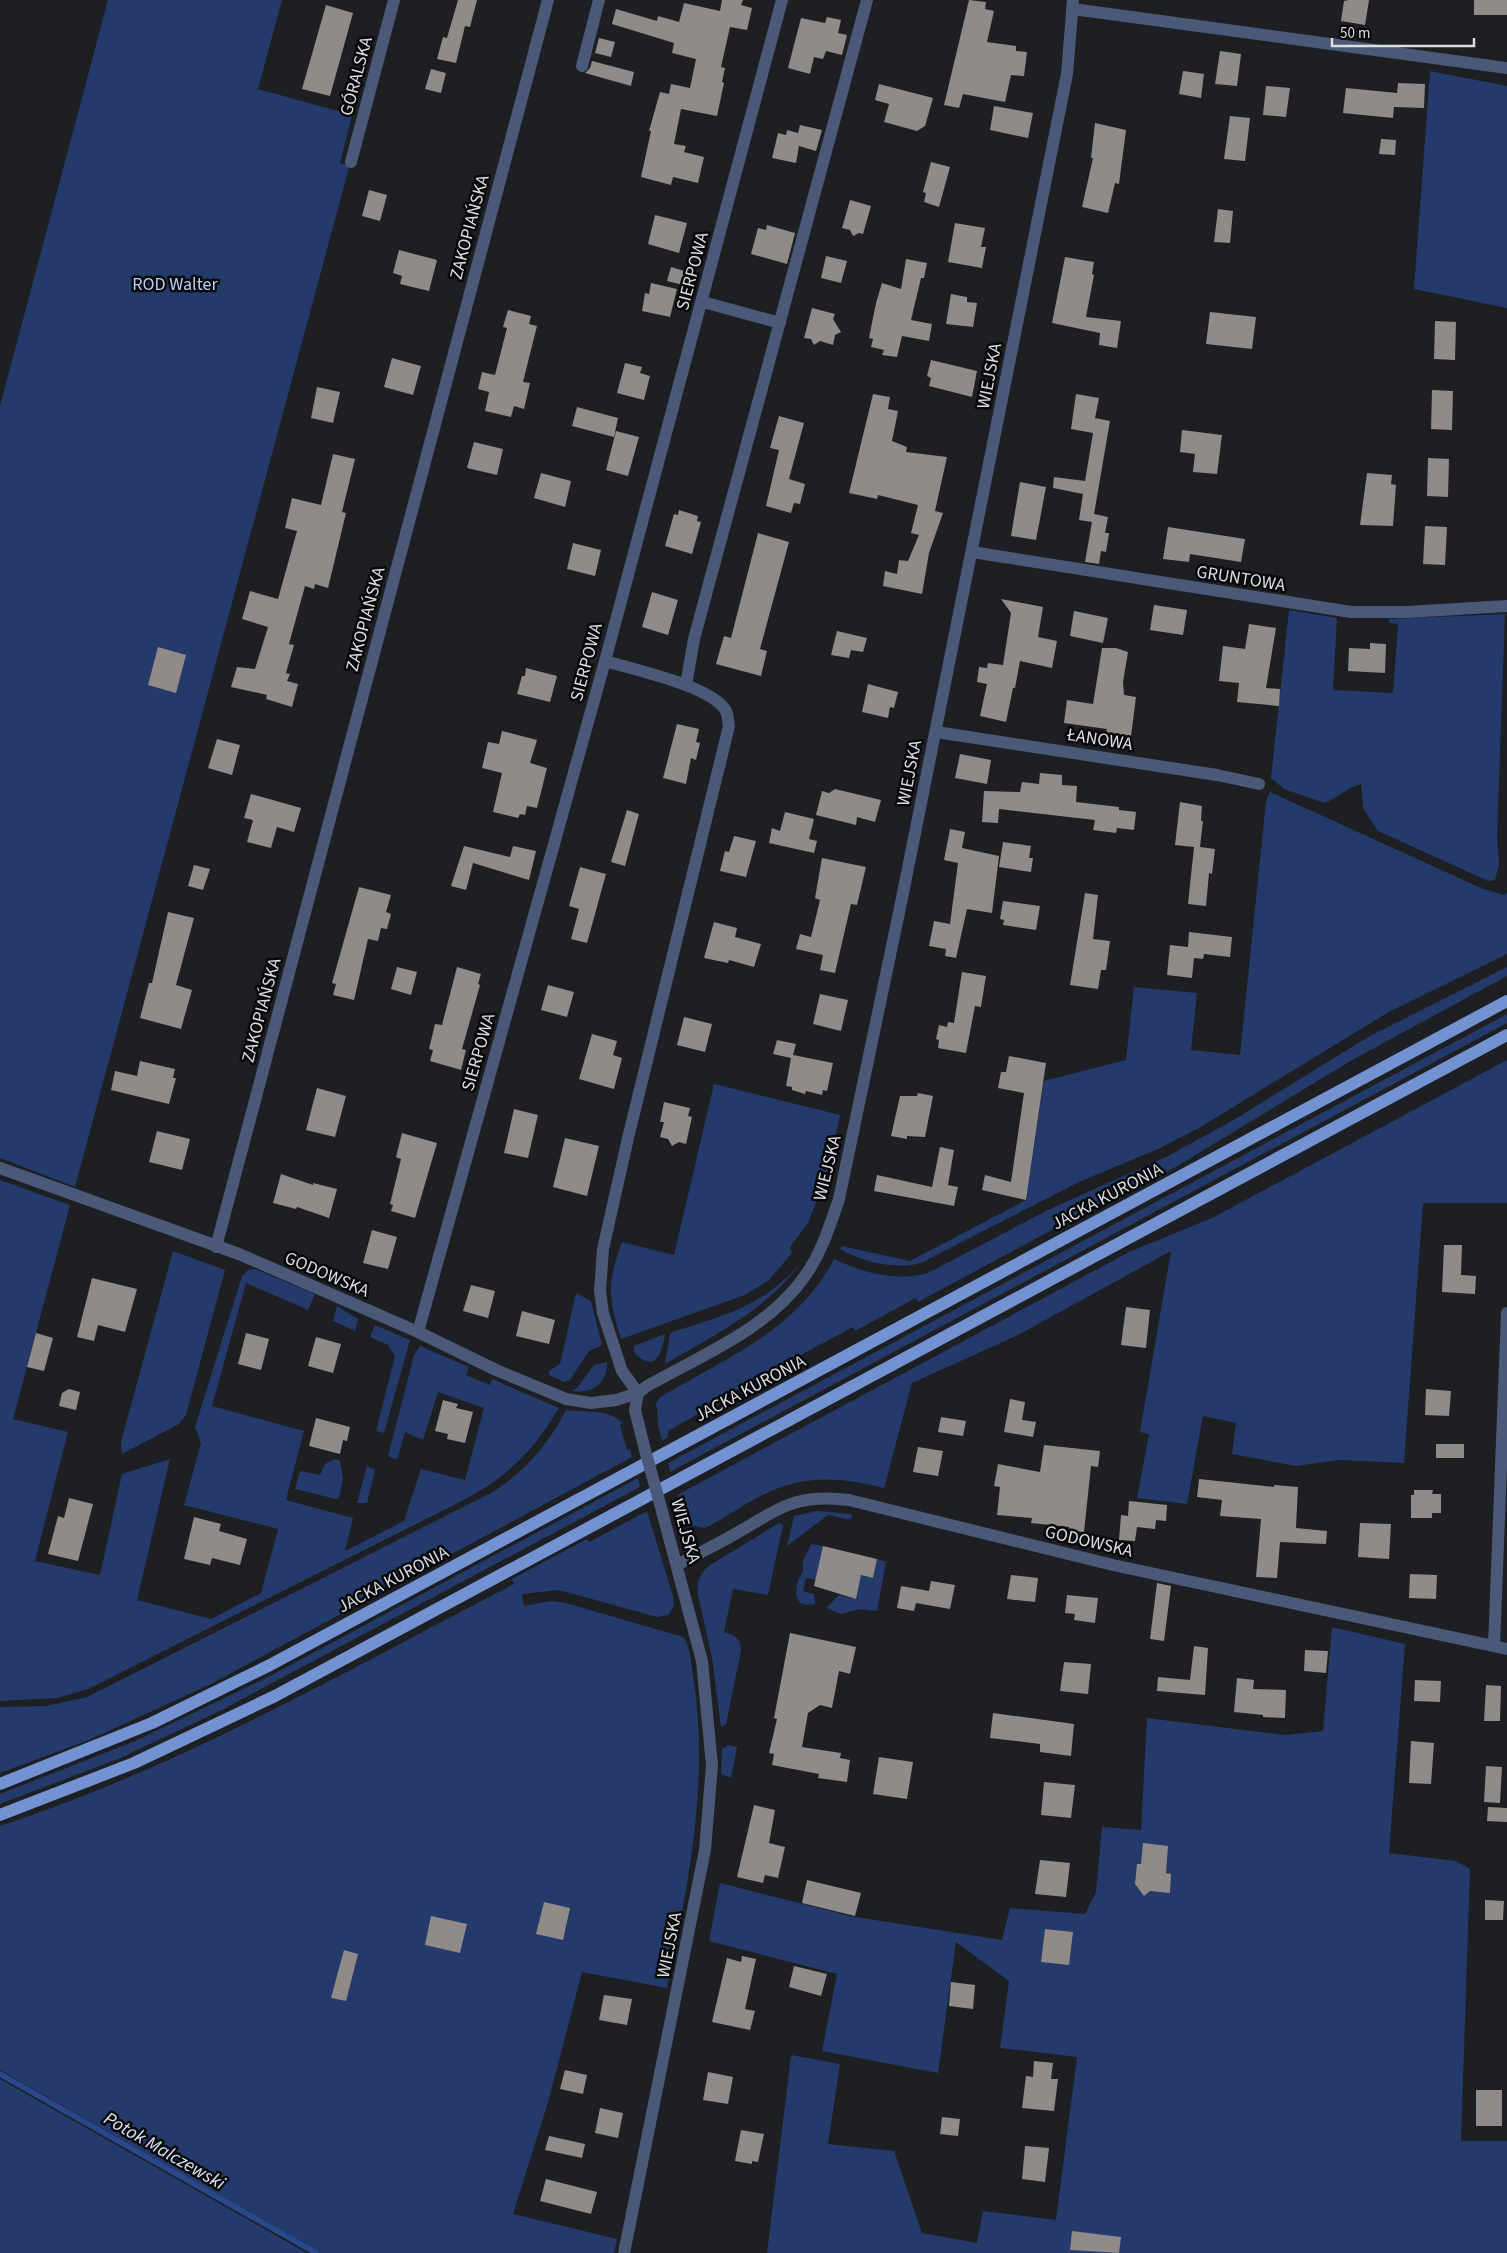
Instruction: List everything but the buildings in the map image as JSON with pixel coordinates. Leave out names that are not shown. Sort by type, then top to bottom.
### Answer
[{"type":"main road","name":"JACKA KURONIA","points":[[0,1784],[137,1730],[270,1665],[1507,1001]]},
{"type":"main road","points":[[0,1815],[134,1763],[275,1696],[1507,1035]]},
{"type":"street","name":"GÓRALSKA","points":[[351,162],[394,0]]},
{"type":"street","name":"ZAKOPIAŃSKA","points":[[216,1246],[548,0]]},
{"type":"street","points":[[582,66],[599,0]]},
{"type":"street","name":"SIERPOWA","points":[[418,1332],[605,661],[703,302],[782,0]]},
{"type":"street","points":[[686,685],[694,639],[867,0]]},
{"type":"street","points":[[1073,5],[1507,68]]},
{"type":"street","name":"WIEJSKA","points":[[624,2253],[692,1922],[709,1820],[712,1765],[706,1681],[697,1638],[635,1410],[638,1393],[647,1386],[758,1323],[795,1289],[806,1275],[823,1245],[845,1177],[1067,74],[1073,5]]},
{"type":"street","points":[[703,302],[780,323]]},
{"type":"street","name":"GRUNTOWA","points":[[972,552],[1352,612],[1407,612],[1507,606]]},
{"type":"street","points":[[605,661],[686,685],[716,700],[726,711],[729,726],[628,1138],[604,1249],[600,1291],[603,1312],[625,1377],[638,1393]]},
{"type":"street","name":"ŁANOWA","points":[[936,732],[1217,775],[1259,784]]},
{"type":"street","name":"GODOWSKA","points":[[0,1168],[216,1246],[418,1332],[496,1370],[566,1399],[591,1402],[616,1400],[638,1393]]},
{"type":"street","points":[[1501,1648],[1507,1313]]},
{"type":"street","name":"GODOWSKA","points":[[677,1564],[782,1506],[809,1498],[832,1498],[849,1500],[1127,1568],[1501,1648]]},
{"type":"green space","name":"ROD Walter","points":[[108,0],[282,0],[258,89],[352,115],[340,163],[349,165],[348,171],[75,1187],[0,1158],[0,406]]},
{"type":"green space","points":[[1430,71],[1507,86],[1507,308],[1414,289]]},
{"type":"green space","points":[[1289,610],[1337,618],[1333,690],[1393,693],[1398,624],[1389,623],[1389,619],[1505,614],[1497,837],[1499,864],[1495,880],[1488,881],[1378,831],[1363,808],[1361,784],[1325,803],[1284,789],[1271,778]]},
{"type":"green space","points":[[1270,792],[1481,888],[1504,895],[1507,892],[1507,954],[1387,1013],[1199,1128],[1158,1149],[1081,1181],[921,1263],[900,1266],[879,1264],[859,1258],[840,1249],[842,1246],[910,1261],[1026,1200],[1044,1081],[1126,1060],[1134,987],[1197,993],[1191,1050],[1240,1055],[1266,801]]},
{"type":"green space","points":[[1507,967],[1507,976],[1354,1059],[1174,1168],[1134,1189],[1132,1187],[918,1302],[916,1298],[855,1331],[853,1327],[723,1397],[719,1402],[668,1431],[668,1437],[662,1441],[658,1425],[657,1407],[655,1406],[659,1398],[734,1355],[780,1324],[800,1306],[818,1284],[834,1259],[880,1275],[904,1277],[928,1273],[1048,1210],[1168,1156],[1237,1118],[1368,1037]]},
{"type":"green space","points":[[1507,1014],[1507,1023],[670,1472],[668,1463]]},
{"type":"green space","points":[[1507,1060],[1507,1203],[1423,1203],[1404,1463],[1340,1460],[1296,1466],[1232,1454],[1236,1423],[1203,1416],[1187,1504],[1137,1498],[1149,1434],[1140,1432],[1171,1251],[1020,1334],[912,1383],[884,1488],[850,1481],[803,1481],[771,1491],[705,1528],[693,1526],[682,1513],[677,1495],[1129,1252],[1212,1218]]},
{"type":"green space","points":[[714,1084],[840,1115],[828,1172],[808,1223],[790,1247],[792,1253],[769,1280],[745,1295],[621,1339],[611,1290],[614,1269],[622,1242],[674,1255]]},
{"type":"green space","points":[[0,1180],[70,1205],[13,1419],[68,1432],[35,1561],[100,1575],[122,1474],[170,1459],[137,1600],[211,1619],[261,1593],[278,1529],[184,1505],[201,1443],[195,1427],[242,1276],[248,1270],[255,1269],[315,1294],[308,1310],[246,1283],[212,1406],[304,1431],[286,1500],[353,1518],[345,1551],[404,1521],[421,1469],[465,1480],[484,1408],[438,1392],[423,1440],[405,1432],[397,1460],[388,1456],[414,1355],[420,1346],[469,1367],[466,1375],[490,1385],[492,1379],[559,1408],[539,1438],[518,1462],[492,1483],[462,1501],[88,1689],[58,1698],[0,1701]]},
{"type":"green space","points":[[173,1251],[225,1270],[186,1415],[179,1424],[122,1454],[121,1442]]},
{"type":"green space","points":[[800,1264],[786,1281],[755,1309],[665,1364],[670,1333],[741,1308],[771,1291]]},
{"type":"green space","points":[[576,1293],[591,1301],[602,1345],[589,1351],[570,1380],[564,1382],[549,1375],[549,1371],[560,1364]]},
{"type":"green space","points":[[337,1306],[358,1319],[355,1331],[333,1321]]},
{"type":"green space","points":[[375,1325],[410,1340],[384,1433],[376,1431],[395,1356],[388,1345],[370,1337]]},
{"type":"green space","points":[[665,1334],[662,1348],[656,1359],[647,1362],[634,1352],[634,1346]]},
{"type":"green space","points":[[607,1362],[605,1376],[597,1386],[586,1391],[572,1391],[577,1388],[594,1365]]},
{"type":"green space","points":[[566,1410],[603,1413],[617,1418],[623,1423],[620,1425],[627,1450],[630,1449],[632,1457],[211,1684],[89,1740],[0,1773],[0,1707],[46,1706],[87,1697],[495,1491],[517,1474],[536,1455],[552,1434]]},
{"type":"green space","points":[[335,1459],[340,1461],[343,1478],[339,1498],[336,1499],[295,1489],[300,1471],[320,1475],[325,1464]]},
{"type":"green space","points":[[367,1466],[375,1470],[367,1503],[357,1503]]},
{"type":"green space","points":[[638,1478],[640,1487],[220,1711],[118,1759],[0,1804],[0,1794],[135,1741],[270,1676]]},
{"type":"green space","points":[[647,1511],[673,1596],[674,1606],[668,1615],[657,1617],[559,1590],[522,1594],[524,1606],[551,1601],[566,1603],[683,1637],[688,1645],[691,1661],[698,1716],[698,1794],[689,1872],[667,1988],[582,1972],[549,2099],[513,2214],[617,2239],[614,2253],[320,2253],[0,2070],[0,1826],[133,1776],[262,1716],[514,1584],[512,1579],[587,1539],[589,1542]]},
{"type":"green space","points":[[817,1511],[852,1514],[851,1520],[828,1515],[787,1546],[794,1516]]},
{"type":"green space","points":[[779,1523],[783,1525],[768,1595],[733,1589],[724,1632],[731,1634],[739,1640],[741,1651],[726,1724],[721,1727],[712,1658],[698,1595],[698,1582],[710,1565]]},
{"type":"green space","points":[[811,1544],[823,1546],[816,1580],[806,1578],[803,1591],[814,1594],[815,1604],[806,1605],[800,1603],[796,1595],[797,1583],[803,1571],[803,1561]]},
{"type":"green space","points":[[877,1559],[886,1562],[877,1611],[860,1609],[841,1614],[826,1608],[839,1595],[856,1599],[861,1575],[873,1578]]},
{"type":"green space","points":[[1332,1627],[1405,1644],[1389,1853],[1456,1861],[1470,1869],[1461,2141],[1507,2141],[1507,2253],[767,2253],[791,2055],[840,2064],[828,2144],[894,2151],[922,2233],[977,2243],[983,2211],[1056,2220],[1077,2057],[1000,2048],[1009,1981],[956,1942],[938,2073],[822,2051],[837,1974],[709,1941],[720,1883],[850,1916],[1002,1940],[1010,1908],[1085,1914],[1096,1892],[1102,1827],[1141,1830],[1147,1718],[1285,1735],[1323,1731]]},
{"type":"green space","points":[[729,1745],[737,1747],[731,1778],[721,1774],[722,1749]]},
{"type":"green space","points":[[0,2079],[307,2253],[0,2253]]},
{"type":"waterway","name":"Potok Malczewski","points":[[0,2074],[316,2253]]}]
